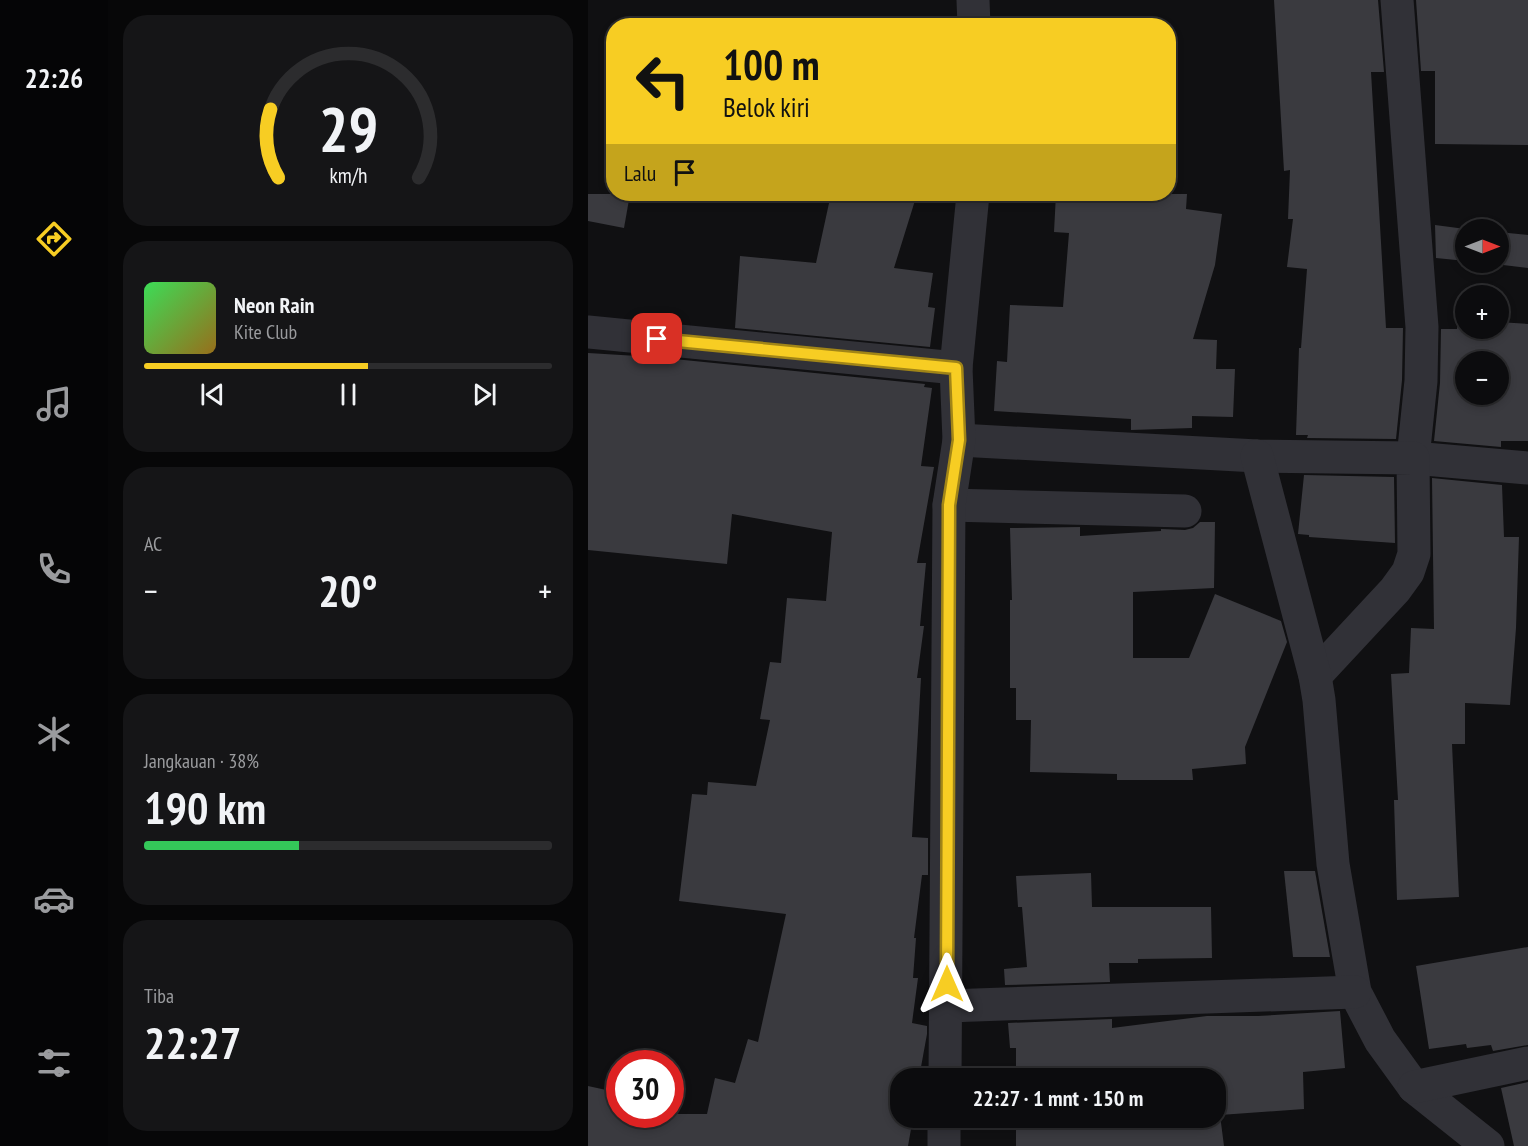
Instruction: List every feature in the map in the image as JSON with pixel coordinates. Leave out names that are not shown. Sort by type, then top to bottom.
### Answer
[{"type":"street","points":[[973,0],[974,18]]},
{"type":"street","points":[[1315,676],[1395,590],[1408,572],[1414,554],[1413,458],[1421,381],[1422,327],[1397,0]]},
{"type":"street","points":[[945,1068],[949,505],[959,440],[956,368],[971,201]]},
{"type":"street","points":[[588,332],[956,368]]},
{"type":"street","points":[[959,440],[1257,456],[1413,458],[1528,468]]},
{"type":"street","points":[[1257,456],[1315,676],[1333,864],[1355,992],[1380,1040],[1414,1088],[1488,1146]]},
{"type":"street","points":[[949,505],[1185,511]]},
{"type":"street","points":[[947,1006],[1355,992]]},
{"type":"street","points":[[1414,1088],[1528,1063]]},
{"type":"street","points":[[944,1128],[944,1146]]},
{"type":"building","points":[[1274,0],[1378,0],[1384,72],[1371,72],[1386,328],[1403,328],[1402,380],[1396,439],[1307,438],[1308,435],[1296,435],[1299,348],[1301,348],[1307,269],[1287,267],[1293,219],[1288,219],[1290,170],[1284,171]]},
{"type":"building","points":[[1416,0],[1528,0],[1528,145],[1435,144],[1435,71],[1421,71]]},
{"type":"building","points":[[588,194],[606,194],[606,201],[629,201],[624,228],[588,221]]},
{"type":"building","points":[[1176,194],[1187,194],[1186,209],[1222,214],[1215,265],[1193,339],[1217,340],[1216,369],[1235,369],[1233,417],[1192,416],[1192,428],[1131,430],[1131,419],[994,411],[997,361],[1007,362],[1010,305],[1063,307],[1069,233],[1054,232],[1056,201],[1176,201]]},
{"type":"building","points":[[829,201],[915,201],[894,268],[933,273],[928,307],[935,308],[930,347],[735,328],[740,256],[816,263]]},
{"type":"building","points":[[1435,225],[1455,228],[1455,260],[1436,258]]},
{"type":"building","points":[[1509,233],[1528,235],[1528,268],[1509,266]]},
{"type":"building","points":[[1509,323],[1528,324],[1528,441],[1501,441],[1501,447],[1434,441],[1440,383],[1441,329],[1455,329],[1455,339],[1509,339]]},
{"type":"building","points":[[588,353],[654,357],[925,384],[924,387],[932,388],[921,466],[934,467],[917,563],[926,563],[920,626],[924,626],[917,678],[921,678],[912,837],[928,838],[928,875],[922,875],[914,938],[916,938],[913,978],[918,978],[912,1023],[927,1026],[927,1034],[921,1068],[890,1068],[890,1128],[911,1128],[908,1146],[588,1146],[588,1086],[606,1090],[606,1128],[684,1128],[684,1114],[707,1114],[715,1078],[735,1083],[748,1039],[758,1042],[786,914],[679,901],[692,794],[707,795],[708,782],[756,786],[770,720],[760,719],[770,662],[781,663],[787,598],[826,601],[832,532],[732,514],[727,564],[588,550]]},
{"type":"building","points":[[1304,475],[1394,477],[1395,543],[1309,537],[1309,535],[1298,534]]},
{"type":"building","points":[[1432,478],[1502,485],[1504,537],[1519,537],[1516,628],[1510,705],[1465,703],[1465,744],[1452,744],[1459,897],[1397,900],[1394,800],[1398,800],[1391,674],[1409,673],[1411,628],[1434,629]]},
{"type":"building","points":[[1200,522],[1215,522],[1214,588],[1133,592],[1133,658],[1189,658],[1215,594],[1281,621],[1287,642],[1245,747],[1246,764],[1192,769],[1193,780],[1117,780],[1117,774],[1030,772],[1031,720],[1016,720],[1016,688],[1010,688],[1010,600],[1012,600],[1010,528],[1080,527],[1080,536],[1161,531],[1161,529],[1185,530],[1193,528]]},
{"type":"building","points":[[1284,871],[1315,871],[1330,957],[1293,957]]},
{"type":"building","points":[[1091,873],[1092,907],[1211,907],[1212,958],[1138,959],[1138,963],[1109,963],[1110,982],[1005,985],[1004,969],[1027,967],[1022,907],[1018,907],[1016,876]]},
{"type":"building","points":[[1528,947],[1528,1045],[1493,1051],[1491,1045],[1467,1048],[1466,1044],[1429,1049],[1416,966]]},
{"type":"building","points":[[1340,1011],[1345,1068],[1303,1072],[1304,1109],[1226,1115],[1226,1068],[1016,1068],[1016,1048],[1010,1048],[1008,1023],[1112,1019],[1112,1028],[1207,1016],[1258,1016]]},
{"type":"building","points":[[1528,1082],[1528,1146],[1514,1146],[1501,1088]]},
{"type":"building","points":[[1016,1128],[1222,1128],[1224,1146],[1016,1146]]},
{"type":"route","points":[[657,339],[956,368],[959,440],[949,505],[947,984]]}]
